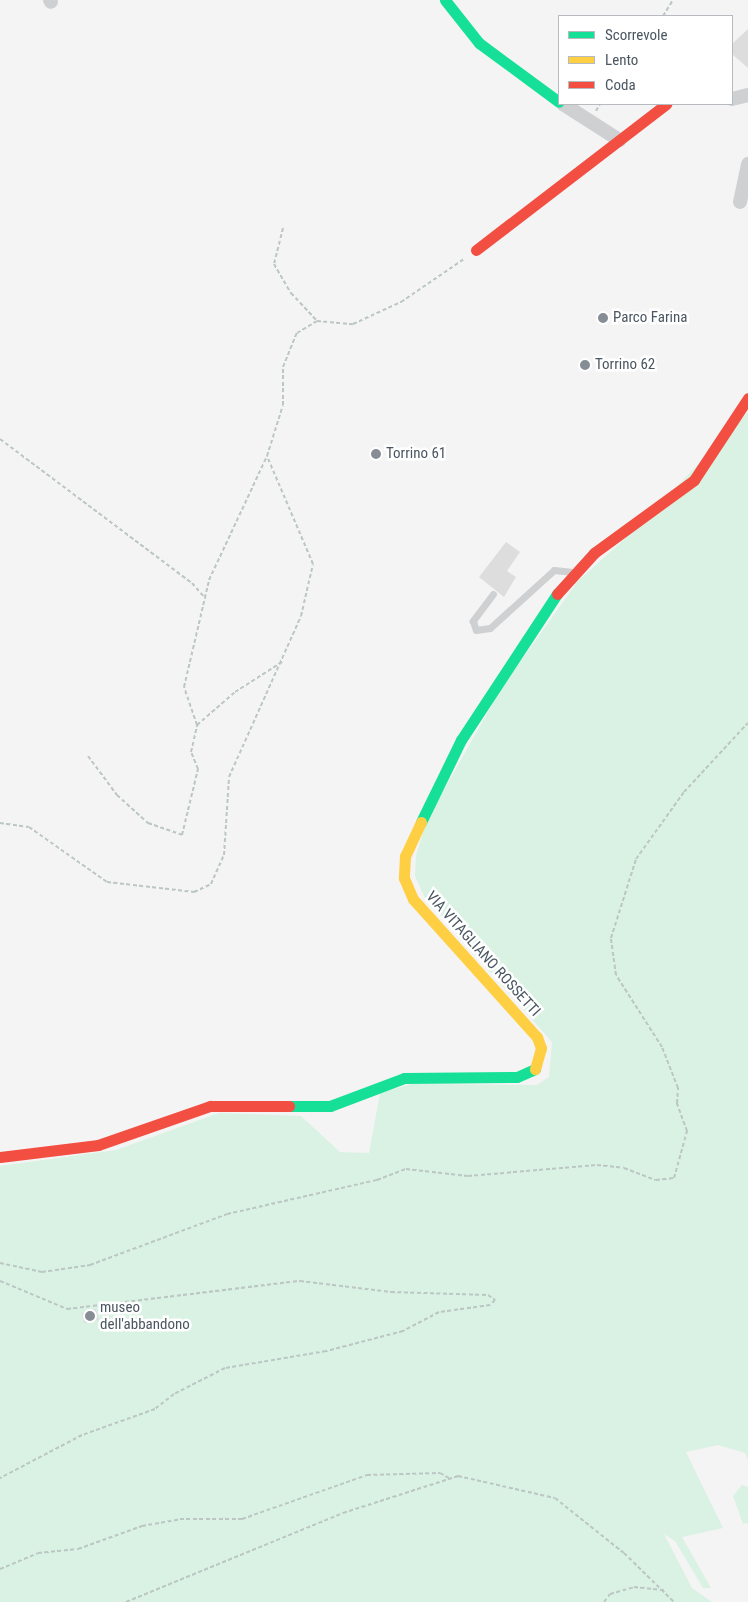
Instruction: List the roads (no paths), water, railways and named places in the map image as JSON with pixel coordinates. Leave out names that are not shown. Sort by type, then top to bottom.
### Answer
[{"type":"street","points":[[445,0],[479,44],[558,101]]},
{"type":"street","points":[[733,100],[748,96]]},
{"type":"street","points":[[564,105],[619,140]]},
{"type":"street","points":[[476,250],[665,105]]},
{"type":"street","points":[[740,202],[748,164]]},
{"type":"street","name":"VIA VITAGLIANO ROSSETTI","points":[[0,1157],[98,1145],[210,1106],[330,1106],[404,1078],[516,1077],[538,1067],[541,1048],[537,1037],[413,899],[404,878],[405,856],[461,740],[552,600],[575,573],[617,534],[694,480],[711,460],[748,398]]},
{"type":"lane","points":[[493,594],[474,621],[476,630],[490,628],[554,570],[575,573]]},
{"type":"place","name":"Parco Farina","points":[[603,318]]},
{"type":"place","name":"Torrino 62","points":[[585,365]]},
{"type":"place","name":"Torrino 61","points":[[376,454]]},
{"type":"place","name":"museo dell'abbandono","points":[[90,1316]]}]
